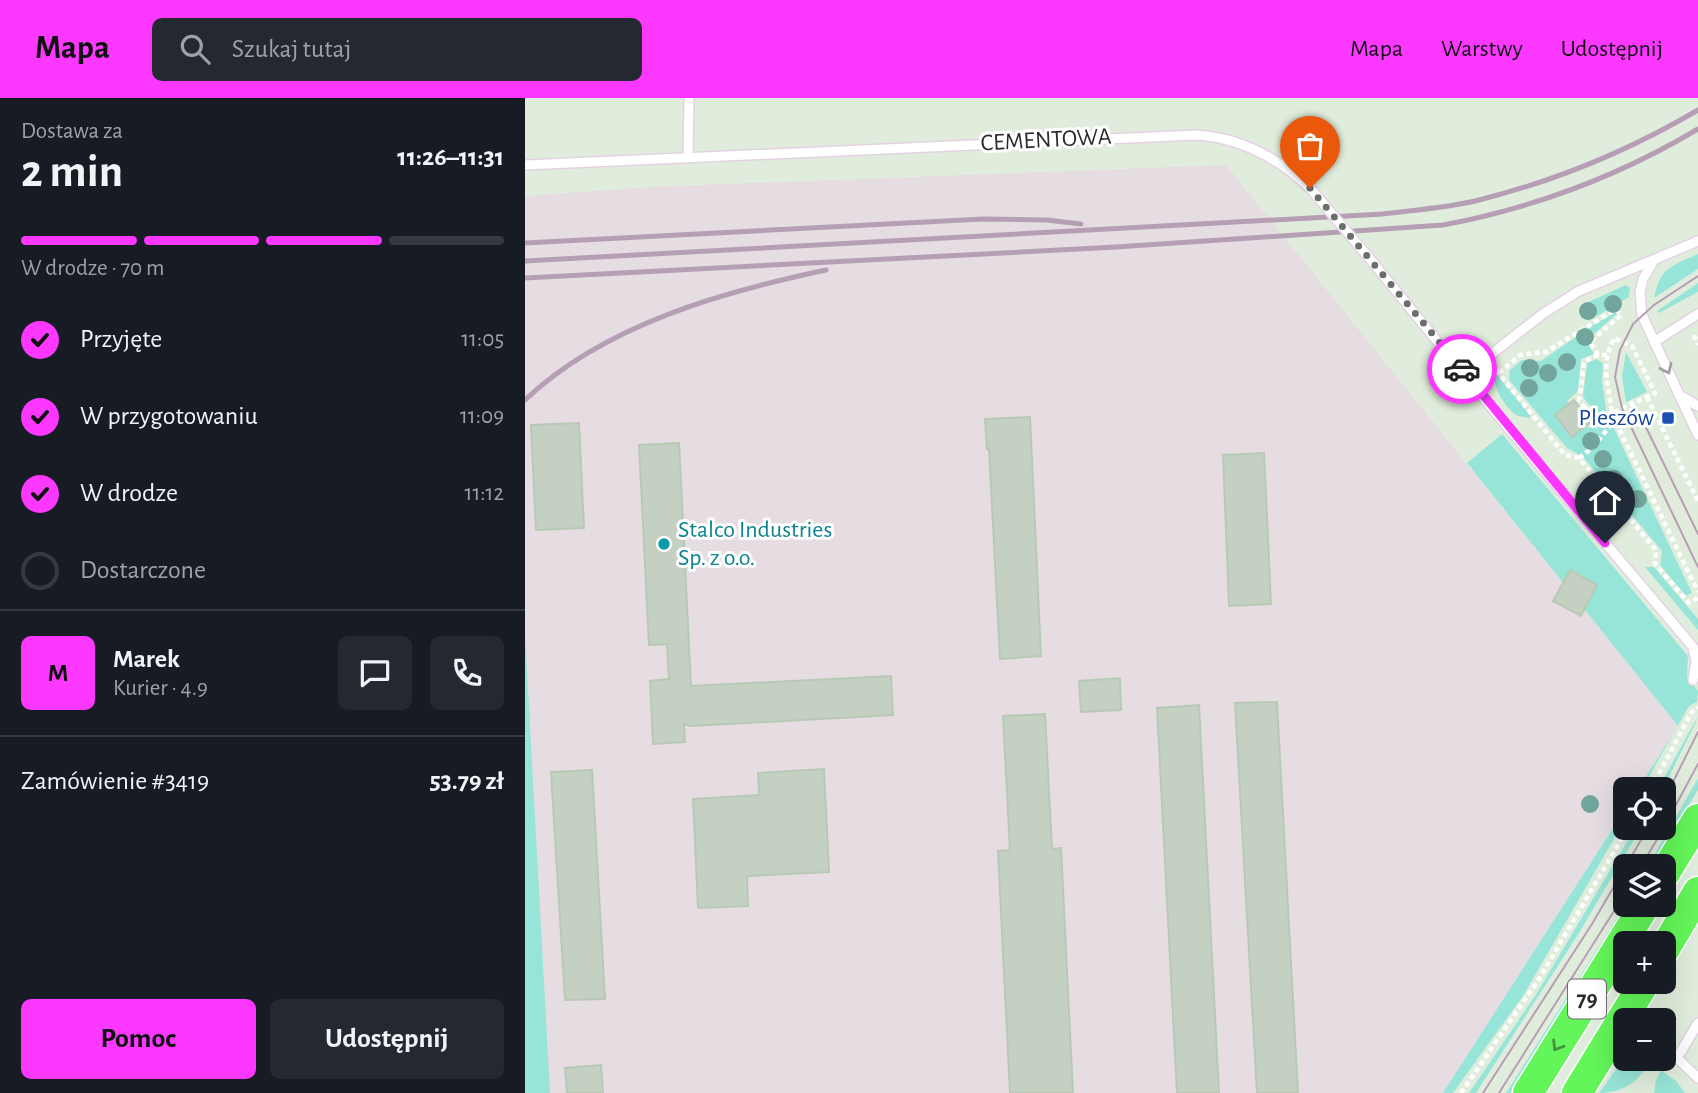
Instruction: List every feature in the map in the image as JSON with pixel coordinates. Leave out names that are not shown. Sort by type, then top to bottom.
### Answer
[{"type":"main road","points":[[1676,855],[1698,819]]},
{"type":"main road","points":[[1675,931],[1698,892]]},
{"type":"main road","name":"79","points":[[1528,1093],[1638,917]]},
{"type":"main road","name":"79","points":[[1577,1093],[1638,994]]},
{"type":"lane","points":[[688,156],[689,98]]},
{"type":"lane","name":"CEMENTOWA","points":[[525,165],[1178,134],[1204,135],[1236,142],[1266,154],[1286,166],[1310,188],[1693,647],[1696,662],[1693,680]]},
{"type":"lane","points":[[1465,374],[1544,313],[1579,291],[1698,241]]},
{"type":"lane","points":[[1654,261],[1643,279],[1639,298],[1643,320],[1698,435]]},
{"type":"lane","points":[[1654,342],[1698,314]]},
{"type":"lane","points":[[1678,394],[1698,406]]},
{"type":"lane","points":[[1698,1023],[1677,1058],[1698,1078]]},
{"type":"path","points":[[1499,373],[1520,355],[1546,352],[1616,309],[1621,315],[1590,342],[1598,355]]},
{"type":"path","points":[[1607,355],[1598,355],[1584,362],[1579,400],[1595,421],[1612,414],[1655,393],[1634,344],[1614,338],[1607,355],[1606,381],[1612,414],[1698,592]]},
{"type":"path","points":[[1487,358],[1566,455],[1579,458],[1657,550],[1655,564],[1689,603],[1698,597]]},
{"type":"path","points":[[1647,397],[1698,501]]},
{"type":"path","points":[[1579,458],[1593,447],[1615,420]]},
{"type":"path","points":[[1657,777],[1691,713],[1698,707]]},
{"type":"path","points":[[1461,1093],[1539,979],[1621,840]]},
{"type":"shaded area","points":[[1226,165],[1678,726],[1646,777],[1613,777],[1613,828],[1443,1093],[525,1093],[525,196],[649,187]]},
{"type":"shaded area","points":[[1698,254],[1698,269],[1654,298],[1660,280],[1669,269]]},
{"type":"shaded area","points":[[1698,283],[1698,292],[1659,313],[1657,311]]},
{"type":"shaded area","points":[[1626,285],[1630,288],[1629,297],[1588,321],[1583,311],[1584,304]]},
{"type":"shaded area","points":[[1616,312],[1617,314],[1586,341],[1594,354],[1581,359],[1578,391],[1567,401],[1572,437],[1586,426],[1589,428],[1599,419],[1608,416],[1692,593],[1686,596],[1660,565],[1662,551],[1583,457],[1567,448],[1509,380],[1510,370],[1522,360],[1541,361]]},
{"type":"shaded area","points":[[1626,352],[1647,392],[1626,402],[1622,376]]},
{"type":"shaded area","points":[[1596,359],[1603,363],[1602,381],[1607,414],[1598,416],[1583,397],[1587,363]]},
{"type":"shaded area","points":[[1495,372],[1530,418],[1518,416],[1504,403],[1495,384]]},
{"type":"shaded area","points":[[1502,434],[1688,656],[1687,676],[1698,691],[1697,702],[1689,706],[1678,726],[1467,463]]},
{"type":"shaded area","points":[[1645,567],[1654,567],[1698,619],[1698,630]]},
{"type":"shaded area","points":[[525,634],[550,1093],[525,1093]]},
{"type":"shaded area","points":[[1698,718],[1669,777],[1665,777]]},
{"type":"shaded area","points":[[1675,731],[1649,777],[1646,777]]},
{"type":"shaded area","points":[[1698,778],[1698,790],[1676,826],[1676,817]]},
{"type":"shaded area","points":[[1613,828],[1613,840],[1523,996],[1453,1093],[1443,1093]]},
{"type":"shaded area","points":[[1628,840],[1634,840],[1626,854],[1620,854]]},
{"type":"shaded area","points":[[1663,840],[1667,840],[1658,854],[1655,854]]},
{"type":"shaded area","points":[[1613,865],[1613,875],[1579,933],[1476,1093],[1469,1093],[1537,993]]},
{"type":"shaded area","points":[[1618,917],[1620,917],[1511,1093],[1506,1093]]},
{"type":"shaded area","points":[[1615,1071],[1643,1071],[1627,1086],[1599,1093]]},
{"type":"shaded area","points":[[1662,1071],[1677,1082],[1685,1093],[1654,1093],[1656,1080]]},
{"type":"building","points":[[1574,400],[1591,422],[1572,437],[1555,415]]},
{"type":"building","points":[[1030,417],[1041,656],[1000,659],[989,449],[985,419]]},
{"type":"building","points":[[579,423],[584,528],[536,530],[531,425]]},
{"type":"building","points":[[679,443],[691,686],[891,676],[893,715],[691,726],[684,724],[685,742],[653,744],[650,681],[669,679],[667,644],[649,645],[639,445]]},
{"type":"building","points":[[1264,453],[1271,604],[1229,606],[1223,455]]},
{"type":"building","points":[[1570,570],[1597,585],[1581,616],[1553,601]]},
{"type":"building","points":[[1120,678],[1121,710],[1081,712],[1079,681]]},
{"type":"building","points":[[1277,702],[1298,1093],[1257,1093],[1235,703]]},
{"type":"building","points":[[1199,705],[1219,1093],[1177,1093],[1157,708]]},
{"type":"building","points":[[1045,714],[1052,849],[1061,848],[1073,1093],[1010,1093],[998,851],[1010,850],[1003,716]]},
{"type":"building","points":[[824,769],[829,872],[747,876],[748,906],[698,908],[693,799],[759,795],[758,773]]},
{"type":"building","points":[[592,770],[605,999],[565,1000],[551,772]]},
{"type":"building","points":[[601,1065],[603,1093],[567,1093],[565,1068]]},
{"type":"tram line","points":[[1698,276],[1654,305],[1633,324],[1620,350],[1615,377],[1622,408],[1698,567]]},
{"type":"tram line","points":[[1640,415],[1698,534]]},
{"type":"tram line","points":[[1676,777],[1698,732]]},
{"type":"tram line","points":[[1676,805],[1698,764]]},
{"type":"tram line","points":[[1483,1093],[1592,924],[1641,840]]},
{"type":"tram line","points":[[1648,854],[1657,840]]},
{"type":"tram line","points":[[1499,1093],[1613,913]]},
{"type":"railway","points":[[525,261],[1383,214],[1455,205],[1564,174],[1619,151],[1698,110]]},
{"type":"railway","points":[[525,278],[1116,247],[1443,225],[1543,200],[1607,176],[1698,129]]},
{"type":"railway","points":[[525,243],[983,219],[1047,220],[1081,224]]},
{"type":"railway","points":[[525,400],[556,374],[591,351],[666,315],[746,289],[826,270]]},
{"type":"way so far","points":[[1310,188],[1462,369]]},
{"type":"place","name":"Pleszów","points":[[1668,418]]},
{"type":"place","name":"Stalco Industries Sp. z o.o.","points":[[664,544]]},
{"type":"route","points":[[1462,369],[1605,543]]}]
